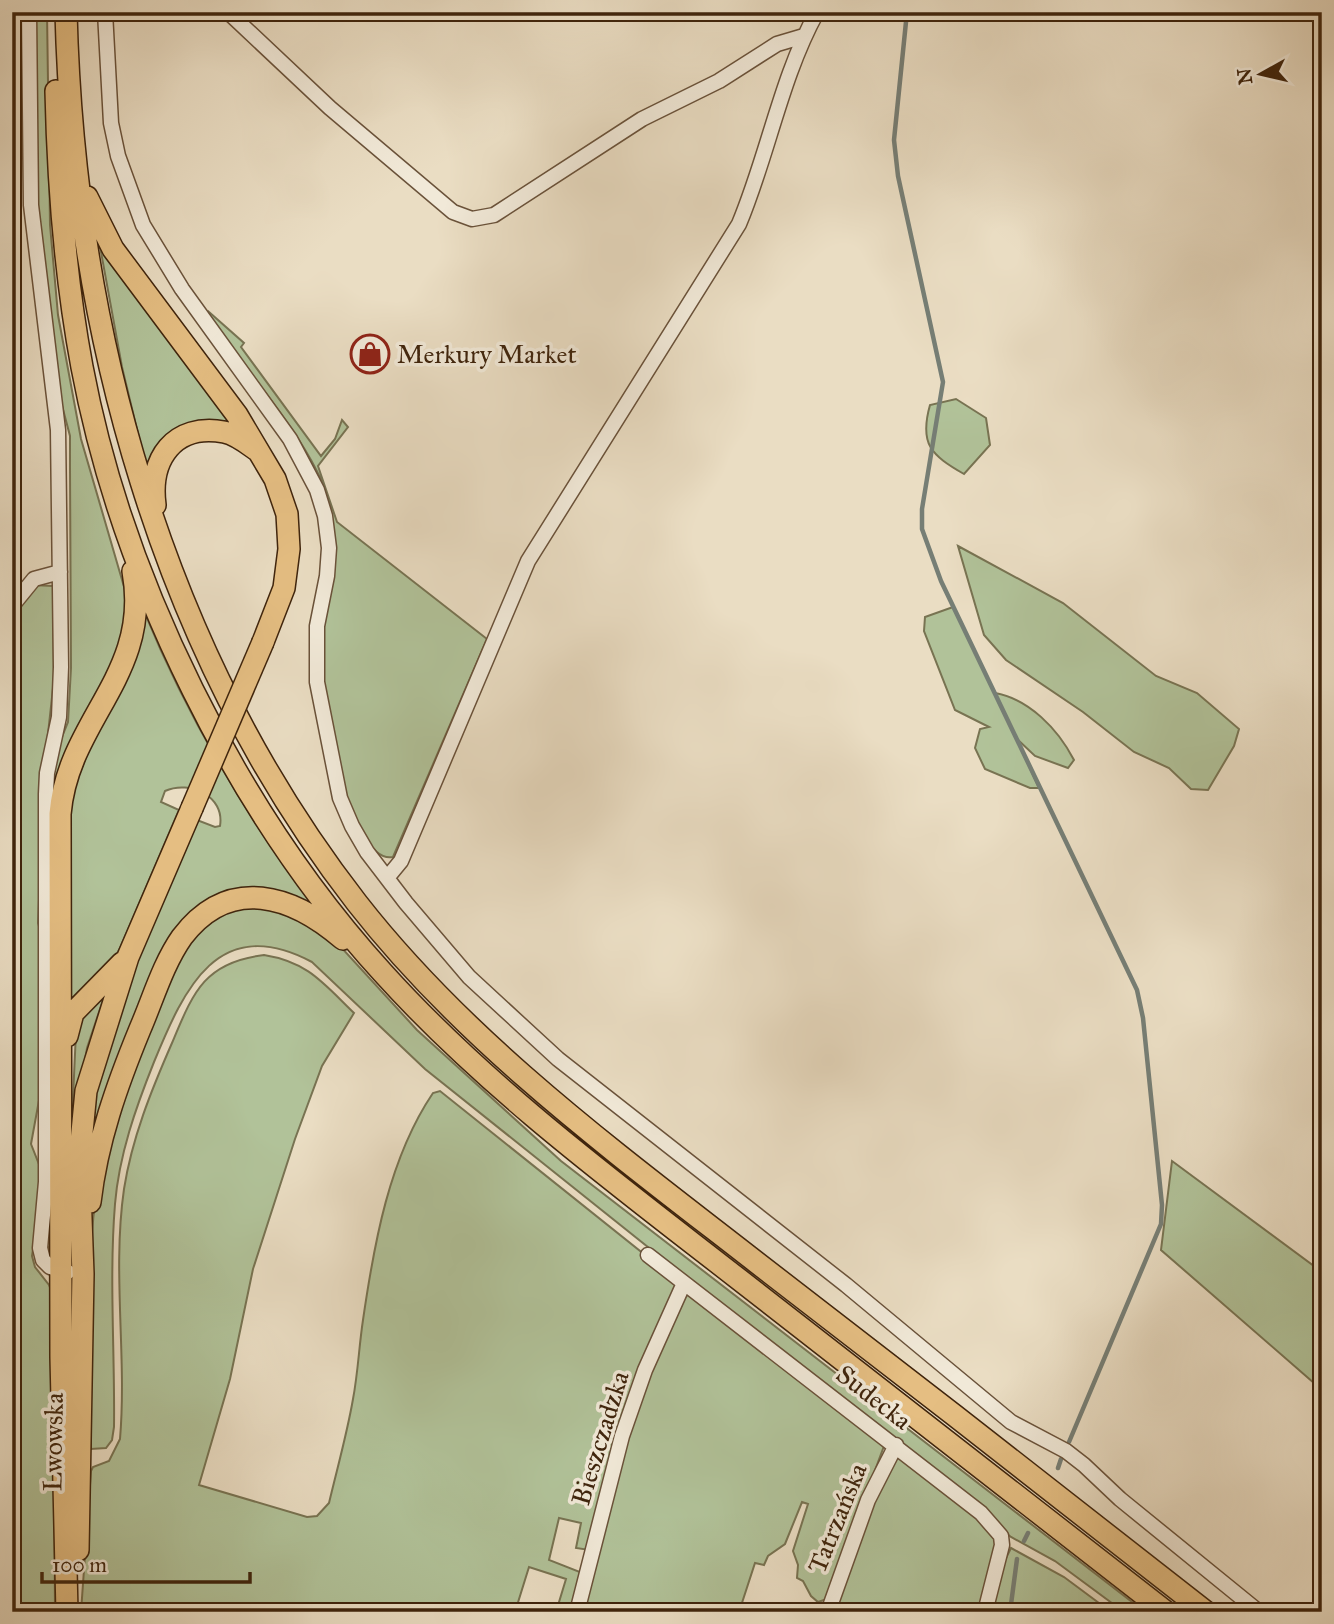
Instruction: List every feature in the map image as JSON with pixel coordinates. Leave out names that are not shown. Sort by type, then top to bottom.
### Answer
[{"type":"main road","points":[[54,12],[60,197],[70,288],[92,416],[123,521],[161,619],[212,726],[273,828],[381,971]]},
{"type":"main road","points":[[66,12],[76,165],[85,235],[108,363],[131,450],[164,549],[222,685],[281,795],[359,905],[428,984],[523,1074],[672,1196],[1206,1612]]},
{"type":"main road","points":[[76,165],[99,227],[113,249],[214,383],[261,453],[275,479],[287,514],[289,549],[284,588],[128,957],[86,1091],[79,1163],[83,1274]]},
{"type":"main road","points":[[164,549],[155,502],[154,480],[164,452],[175,441],[204,432],[226,432],[261,453]]},
{"type":"main road","points":[[63,1073],[60,943],[62,794],[78,747],[118,679],[131,645],[137,603],[123,521]]},
{"type":"main road","points":[[83,1274],[100,1143],[116,1087],[167,964],[182,938],[200,917],[233,901],[278,898],[307,911],[381,971],[457,1049],[559,1136],[1166,1612]]},
{"type":"main road","points":[[63,1073],[73,1013],[128,957]]},
{"type":"main road","name":"Lwowska","points":[[63,1073],[61,1271],[66,1612]]},
{"type":"main road","name":"Lwowska","points":[[75,1612],[83,1274]]},
{"type":"street","points":[[29,12],[31,205],[56,405],[60,572],[59,717],[47,773],[46,794],[46,1182],[40,1248],[43,1260],[61,1271],[83,1274]]},
{"type":"street","points":[[105,12],[111,123],[118,156],[143,225],[182,289],[290,439],[317,490],[325,516],[329,548],[317,626],[317,682],[330,757],[352,826],[387,878],[470,977],[558,1059],[846,1285],[1011,1422],[1066,1451],[1084,1465],[1119,1499],[1259,1612]]},
{"type":"street","points":[[228,12],[340,117],[453,212],[472,219],[494,215],[642,119],[719,81],[777,44],[804,36]]},
{"type":"street","points":[[387,878],[401,861],[528,561],[738,224],[757,180],[804,36],[817,12]]},
{"type":"street","points":[[12,606],[34,579],[60,572]]},
{"type":"street","name":"Sudecka","points":[[648,1255],[981,1513],[1001,1536],[1002,1553],[985,1612]]},
{"type":"street","name":"Bieszczadzka","points":[[577,1612],[622,1436],[645,1370],[684,1283]]},
{"type":"street","name":"Tatrzańska","points":[[828,1612],[868,1500],[896,1445]]},
{"type":"green space","points":[[32,12],[47,12],[50,225],[58,315],[81,439],[127,597],[125,637],[62,765],[52,1251],[47,1246],[49,794],[57,749],[68,722],[71,668],[70,436],[60,398],[37,215]]},
{"type":"green space","points":[[99,241],[239,428],[215,423],[147,471],[122,367]]},
{"type":"green space","points":[[209,312],[244,343],[241,347],[321,456],[335,439],[342,420],[348,427],[318,466],[337,522],[487,639],[393,857],[378,853],[364,835],[351,809],[332,742],[326,709],[320,646],[331,534],[328,497],[308,454],[294,432],[220,335]]},
{"type":"green space","points":[[956,399],[986,418],[990,445],[964,474],[936,454],[927,439],[926,430],[930,405]]},
{"type":"green space","points":[[958,546],[1063,603],[1156,676],[1197,693],[1239,729],[1234,746],[1208,790],[1191,789],[1169,768],[1134,752],[1083,712],[1006,660],[984,635]]},
{"type":"green space","points":[[32,585],[53,586],[54,679],[45,761],[38,923],[43,941],[42,1084],[31,1144],[40,1167],[41,1196],[32,1256],[35,1267],[53,1295],[55,1612],[12,1612],[12,613]]},
{"type":"green space","points":[[953,607],[995,693],[1019,702],[1041,717],[1060,737],[1074,760],[1068,768],[1035,756],[1016,738],[1039,788],[1030,788],[985,769],[975,748],[980,729],[989,727],[955,710],[924,631],[925,617]]},
{"type":"green space","points":[[144,611],[179,688],[219,763],[263,835],[312,904],[290,895],[190,918],[93,1149],[89,1109],[114,1016],[197,820],[215,827],[220,826],[217,806],[204,793],[185,788],[165,791],[161,802],[179,810],[120,948],[111,965],[68,1008],[67,805]]},
{"type":"green space","points":[[232,908],[285,909],[340,946],[417,1030],[561,1161],[1145,1612],[1124,1612],[1055,1561],[1011,1537],[425,1069],[312,962],[279,949],[252,946],[229,952],[209,966],[192,985],[178,1009],[147,1079],[124,1149],[115,1204],[112,1288],[114,1427],[112,1440],[106,1448],[91,1449],[91,1245],[101,1164],[111,1125],[170,974],[201,930]]},
{"type":"green space","points":[[264,955],[292,963],[314,975],[354,1013],[322,1066],[295,1139],[253,1269],[230,1379],[199,1485],[307,1517],[317,1516],[329,1503],[351,1412],[367,1291],[386,1202],[394,1173],[418,1118],[433,1093],[440,1091],[884,1446],[827,1599],[818,1602],[811,1596],[803,1581],[797,1578],[798,1565],[793,1551],[808,1504],[802,1502],[785,1544],[768,1556],[764,1565],[755,1563],[739,1612],[582,1612],[590,1550],[576,1548],[581,1523],[559,1518],[549,1560],[585,1574],[571,1612],[556,1612],[566,1579],[529,1567],[515,1612],[81,1612],[91,1471],[93,1467],[109,1461],[120,1439],[122,1377],[119,1251],[124,1189],[132,1151],[157,1079],[187,1009],[203,983],[227,965]]},
{"type":"green space","points":[[104,997],[87,1048],[75,1120],[72,1120],[76,1032],[81,1018]]},
{"type":"green space","points":[[1172,1161],[1322,1272],[1322,1390],[1161,1250]]},
{"type":"green space","points":[[898,1457],[966,1505],[1000,1543],[982,1612],[833,1612],[888,1465]]},
{"type":"green space","points":[[1011,1548],[1064,1577],[1111,1612],[987,1612],[1000,1570]]},
{"type":"waterway","points":[[907,12],[894,140],[898,176],[943,382],[922,509],[922,529],[941,581],[1137,990],[1143,1018],[1162,1205],[1161,1224],[1069,1442]]},
{"type":"waterway","points":[[1058,1468],[1061,1459]]},
{"type":"waterway","points":[[1024,1541],[1028,1533]]},
{"type":"waterway","points":[[1010,1612],[1017,1559]]},
{"type":"place","name":"Merkury Market","points":[[370,354]]}]
